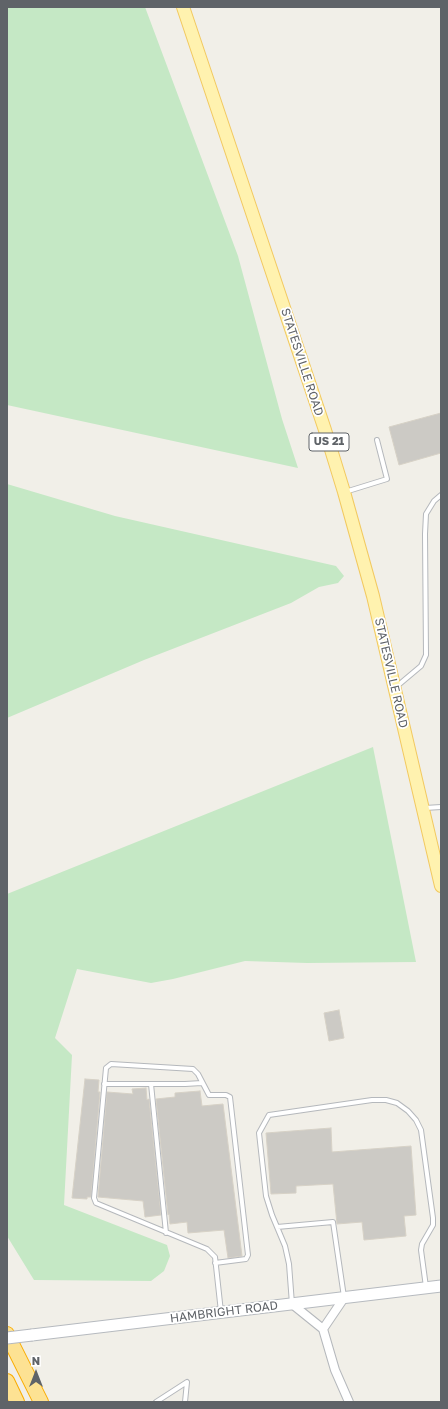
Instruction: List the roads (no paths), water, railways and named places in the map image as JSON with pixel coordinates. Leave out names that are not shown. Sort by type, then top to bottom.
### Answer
[{"type":"highway","points":[[7,1334],[41,1402]]},
{"type":"highway","points":[[7,1381],[17,1402]]},
{"type":"main road","name":"STATESVILLE ROAD","points":[[183,7],[325,430],[344,492],[373,596],[441,886]]},
{"type":"main road","name":"HAMBRIGHT ROAD","points":[[7,1338],[441,1286]]},
{"type":"street","points":[[323,1329],[344,1298]]},
{"type":"street","points":[[292,1304],[323,1329],[335,1370],[349,1402]]},
{"type":"lane","points":[[344,492],[386,479],[377,440]]},
{"type":"lane","points":[[395,688],[421,666],[426,654],[426,514],[434,501],[441,495]]},
{"type":"lane","points":[[423,808],[441,807]]},
{"type":"lane","points":[[215,1263],[246,1259],[248,1256],[230,1097],[226,1095],[209,1095],[198,1074],[193,1069],[111,1064],[106,1068],[104,1084],[94,1198],[96,1203],[207,1249],[215,1257],[215,1263],[221,1313]]},
{"type":"lane","points":[[104,1084],[185,1084],[202,1082]]},
{"type":"lane","points":[[151,1084],[166,1233]]},
{"type":"lane","points":[[292,1304],[289,1264],[285,1246],[266,1196],[259,1133],[269,1115],[372,1100],[386,1100],[398,1103],[416,1120],[421,1130],[433,1218],[433,1225],[422,1244],[421,1250],[426,1288]]},
{"type":"lane","points":[[277,1227],[334,1222],[344,1298]]},
{"type":"lane","points":[[156,1402],[187,1382],[185,1402]]}]
